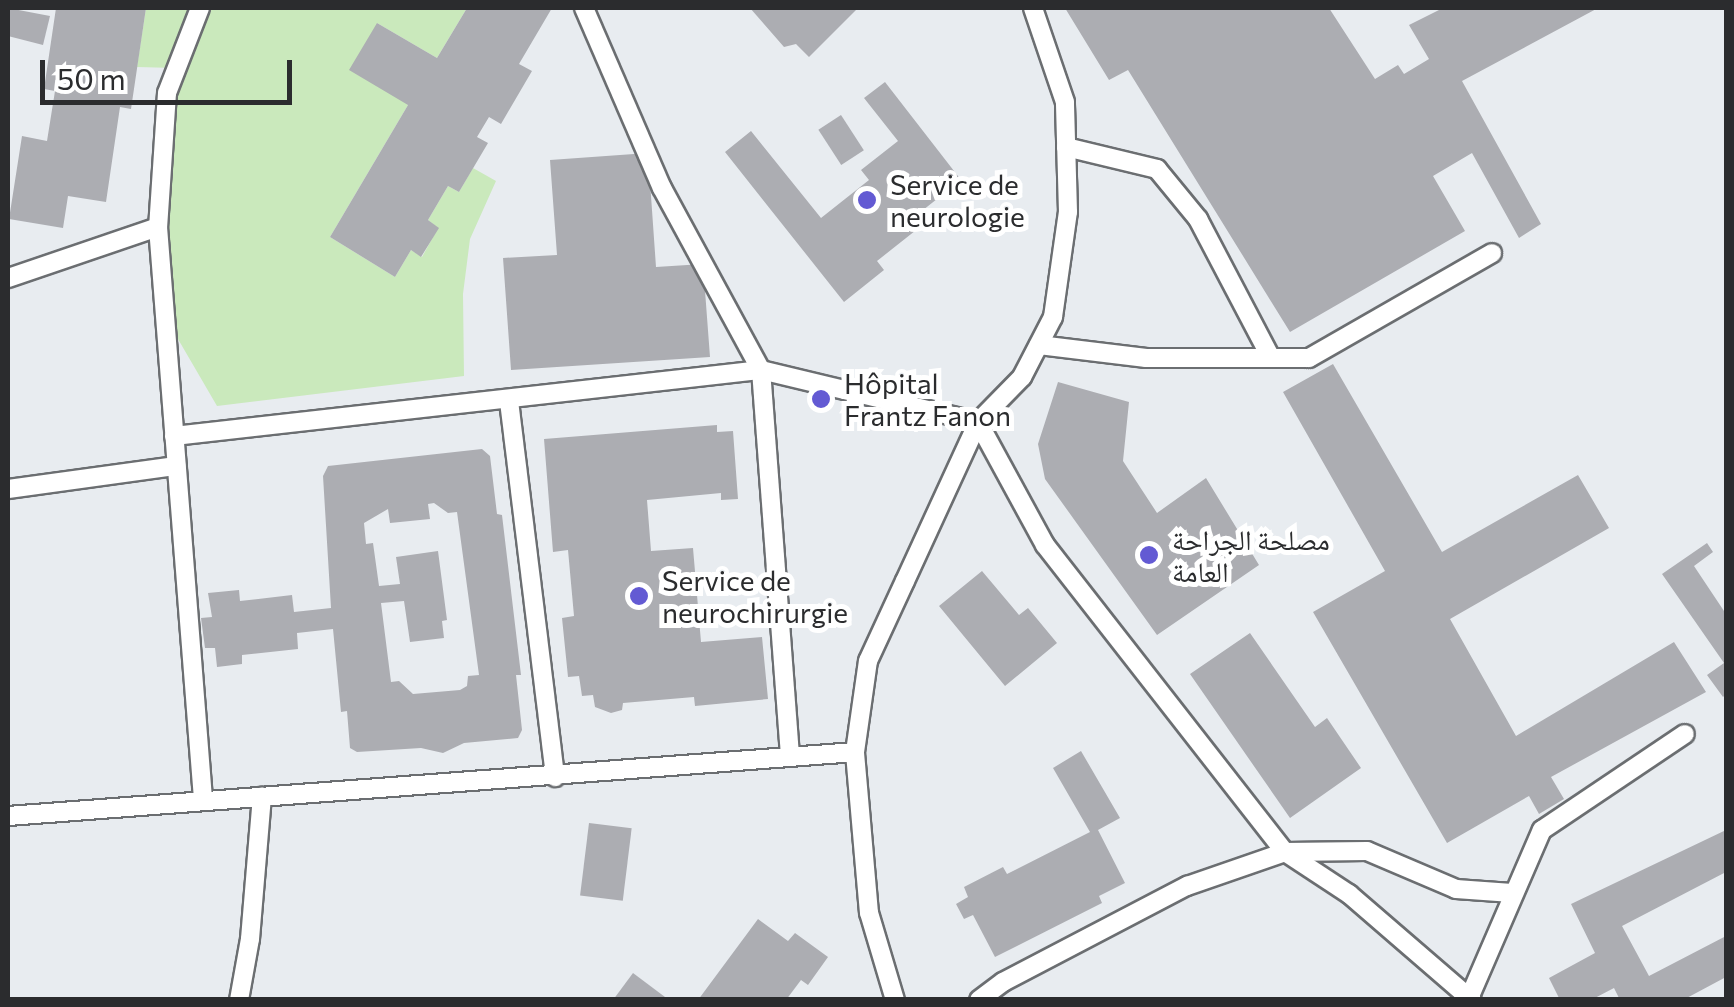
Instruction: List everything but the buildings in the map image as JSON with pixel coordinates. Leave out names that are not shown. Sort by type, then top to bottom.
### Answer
[{"type":"lane","points":[[200,8],[167,93],[158,227],[202,799]]},
{"type":"lane","points":[[584,8],[662,188],[761,370],[790,757]]},
{"type":"lane","points":[[895,1000],[870,913],[855,752],[868,662],[978,422],[1022,377],[1053,318],[1068,212],[1064,102],[1033,8]]},
{"type":"lane","points":[[1066,147],[1156,169],[1198,219],[1269,354]]},
{"type":"lane","points":[[8,278],[158,227]]},
{"type":"lane","points":[[1039,346],[1146,358],[1269,354],[1310,358],[1492,253]]},
{"type":"lane","points":[[174,436],[761,370],[978,422],[1046,545],[1285,852],[1349,894],[1471,998],[1512,893],[1542,830],[1685,734]]},
{"type":"lane","points":[[509,401],[555,777]]},
{"type":"lane","points":[[8,489],[176,466]]},
{"type":"lane","points":[[8,816],[855,752]]},
{"type":"lane","points":[[239,1000],[250,939],[262,797]]},
{"type":"lane","points":[[979,1000],[1002,982],[1186,886],[1285,852],[1368,851],[1456,889],[1512,893]]},
{"type":"green space","points":[[146,8],[467,8],[437,58],[377,23],[408,105],[330,237],[395,277],[411,250],[422,257],[438,228],[428,220],[448,186],[459,192],[473,168],[496,181],[470,239],[463,294],[464,376],[217,406],[164,315],[158,227],[175,68],[137,67]]},
{"type":"place","name":"Service de neurologie","points":[[867,200]]},
{"type":"place","name":"Hôpital Frantz Fanon","points":[[821,399]]},
{"type":"place","name":"مصلحة الجراحة العامة","points":[[1149,555]]},
{"type":"place","name":"Service de neurochirurgie","points":[[639,596]]}]
